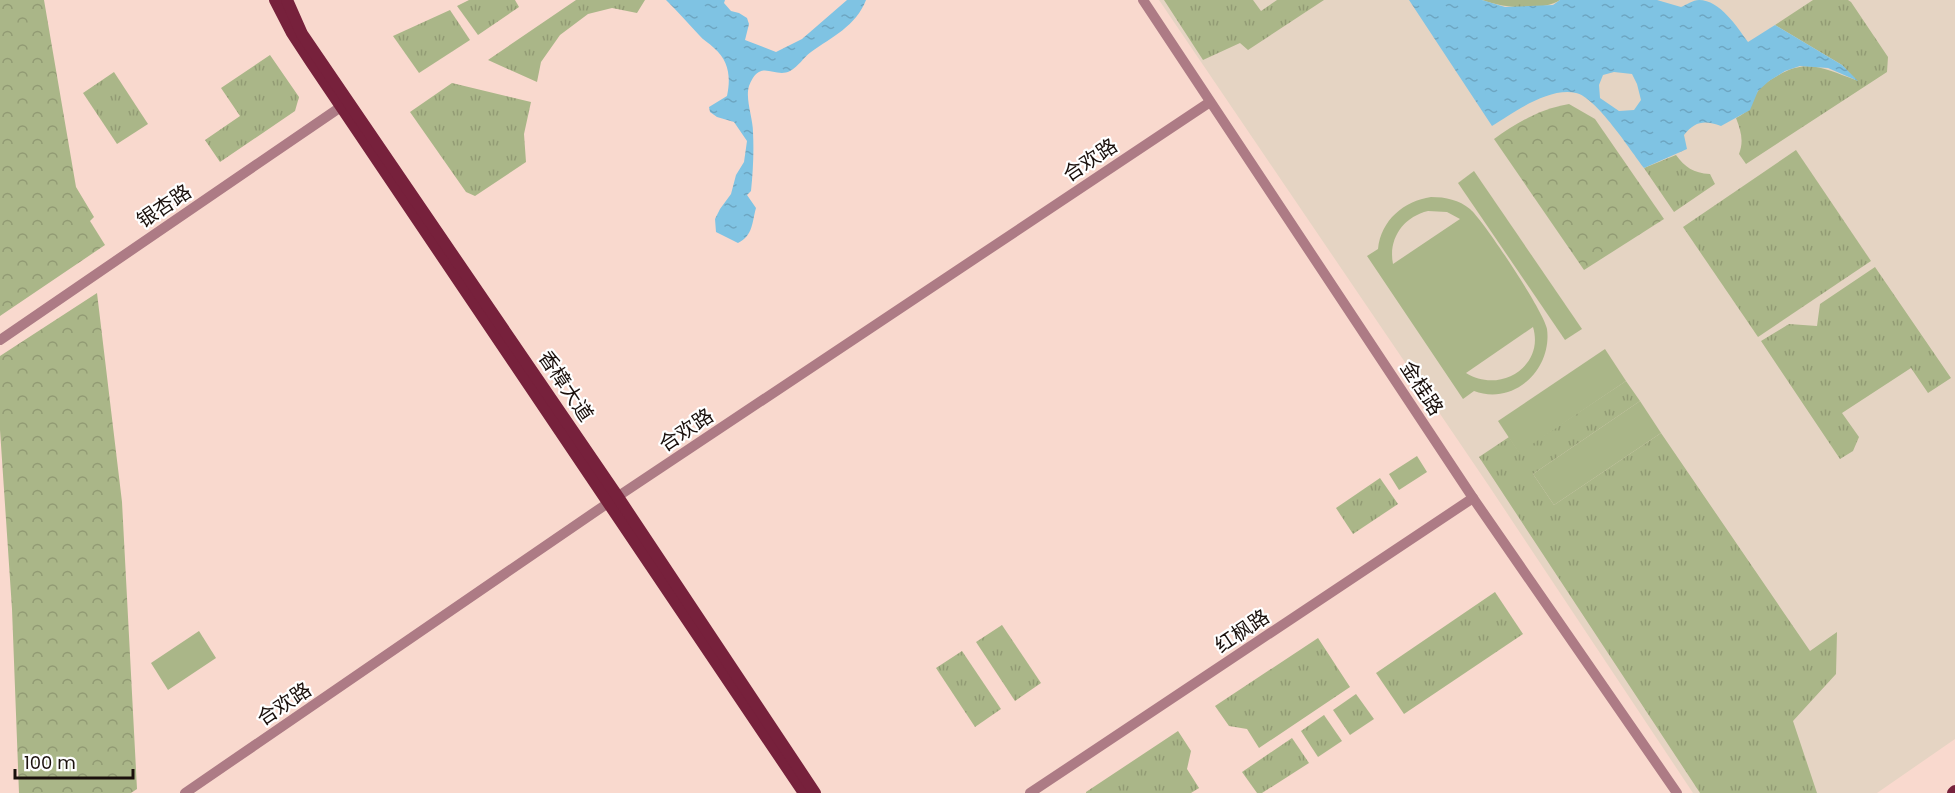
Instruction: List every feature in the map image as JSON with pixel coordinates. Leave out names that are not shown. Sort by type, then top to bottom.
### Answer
[{"type":"main road","name":"香樟大道","points":[[275,0],[292,33],[345,104]]},
{"type":"main road","name":"香樟大道","points":[[287,0],[302,34],[345,104],[815,793]]},
{"type":"main road","name":"香樟大道","points":[[613,500],[804,793]]},
{"type":"street","name":"金桂路","points":[[1143,0],[1473,498],[1677,793]]},
{"type":"street","name":"合欢路","points":[[185,793],[613,500],[1210,102]]},
{"type":"street","name":"银杏路","points":[[0,340],[345,104]]},
{"type":"street","name":"红枫路","points":[[1030,793],[1473,498]]},
{"type":"shaded area","points":[[1159,0],[1955,0],[1955,739],[1877,793],[1693,793],[1489,486]]},
{"type":"green space","points":[[0,0],[44,0],[76,187],[94,217],[90,221],[105,245],[0,316]]},
{"type":"green space","points":[[469,0],[515,0],[519,7],[478,35],[457,6]]},
{"type":"green space","points":[[576,0],[645,0],[637,13],[612,8],[588,14],[560,35],[541,62],[537,82],[488,60]]},
{"type":"green space","points":[[1164,0],[1253,0],[1261,11],[1277,0],[1324,0],[1248,50],[1240,43],[1203,60]]},
{"type":"green space","points":[[1482,0],[1560,0],[1543,6],[1522,8]]},
{"type":"green space","points":[[1813,0],[1848,0],[1851,2],[1888,57],[1887,72],[1746,164],[1739,154],[1741,136],[1736,118],[1750,108],[1758,91],[1767,82],[1788,70],[1808,66],[1826,69],[1856,80],[1842,65],[1775,25]]},
{"type":"green space","points":[[450,10],[470,40],[419,73],[393,36]]},
{"type":"green space","points":[[270,55],[299,97],[295,111],[220,162],[205,140],[240,116],[221,88]]},
{"type":"green space","points":[[114,72],[148,124],[117,144],[83,93]]},
{"type":"green space","points":[[452,83],[531,102],[524,134],[526,162],[475,196],[466,192],[410,112]]},
{"type":"green space","points":[[1569,104],[1595,119],[1664,219],[1584,270],[1494,139],[1530,117],[1548,109]]},
{"type":"green space","points":[[1796,150],[1871,261],[1758,337],[1683,227]]},
{"type":"green space","points":[[1676,155],[1690,169],[1710,174],[1715,184],[1674,212],[1644,168]]},
{"type":"green space","points":[[1474,171],[1582,329],[1565,340],[1458,183]]},
{"type":"green space","points":[[1447,198],[1470,209],[1488,230],[1513,267],[1543,319],[1548,337],[1539,368],[1528,380],[1511,391],[1486,394],[1474,391],[1463,399],[1367,256],[1378,249],[1389,221],[1403,208],[1421,199]],"holes":[[[1428,211],[1447,212],[1460,219],[1393,264],[1393,246],[1399,230],[1411,218]],[[1533,327],[1535,341],[1532,354],[1526,365],[1516,373],[1492,380],[1479,379],[1466,373]]]},
{"type":"green space","points":[[1875,267],[1951,378],[1928,393],[1911,368],[1842,413],[1859,437],[1853,451],[1840,459],[1761,341],[1789,324],[1817,326],[1820,304]]},
{"type":"green space","points":[[97,293],[122,502],[137,789],[131,793],[19,793],[12,609],[0,430],[0,356]]},
{"type":"green space","points":[[1605,349],[1626,381],[1519,453],[1498,421]]},
{"type":"green space","points":[[1626,381],[1640,401],[1533,474],[1554,505],[1661,433],[1810,651],[1837,632],[1836,674],[1793,721],[1817,793],[1700,793],[1479,457],[1509,437],[1519,452]]},
{"type":"green space","points":[[1640,401],[1661,433],[1554,505],[1533,474]]},
{"type":"green space","points":[[1417,456],[1427,472],[1399,490],[1389,474]]},
{"type":"green space","points":[[1380,478],[1398,504],[1353,534],[1336,508]]},
{"type":"green space","points":[[1495,592],[1523,634],[1404,714],[1376,673]]},
{"type":"green space","points":[[1002,625],[1041,683],[1015,701],[976,642]]},
{"type":"green space","points":[[199,631],[216,658],[168,690],[151,663]]},
{"type":"green space","points":[[1318,638],[1350,687],[1259,748],[1247,729],[1229,726],[1215,706]]},
{"type":"green space","points":[[962,651],[1001,709],[975,727],[936,668]]},
{"type":"green space","points":[[1356,694],[1374,719],[1350,735],[1333,710]]},
{"type":"green space","points":[[1324,715],[1342,741],[1318,757],[1301,731]]},
{"type":"green space","points":[[1178,731],[1191,751],[1187,769],[1199,788],[1191,793],[1086,793],[1086,792]]},
{"type":"green space","points":[[1292,738],[1309,763],[1262,793],[1257,793],[1242,772]]},
{"type":"water","points":[[666,0],[725,0],[724,3],[731,11],[747,18],[749,24],[745,40],[776,52],[802,39],[847,0],[866,0],[850,24],[811,52],[793,69],[784,73],[763,71],[753,77],[748,91],[753,127],[753,154],[751,191],[747,195],[756,208],[747,237],[738,243],[716,232],[715,219],[731,194],[736,175],[744,162],[747,141],[734,122],[717,117],[710,112],[709,107],[727,96],[728,70],[719,53]]},
{"type":"water","points":[[1409,0],[1482,0],[1505,7],[1553,5],[1560,0],[1657,0],[1681,7],[1697,0],[1707,1],[1727,15],[1748,42],[1775,25],[1842,65],[1858,81],[1828,68],[1800,66],[1785,71],[1758,91],[1750,110],[1721,126],[1710,123],[1696,124],[1684,135],[1687,149],[1644,168],[1603,114],[1576,93],[1566,92],[1543,97],[1492,126]],"holes":[[[1614,72],[1632,74],[1641,100],[1634,110],[1619,111],[1600,98],[1599,85],[1603,75]]]}]
